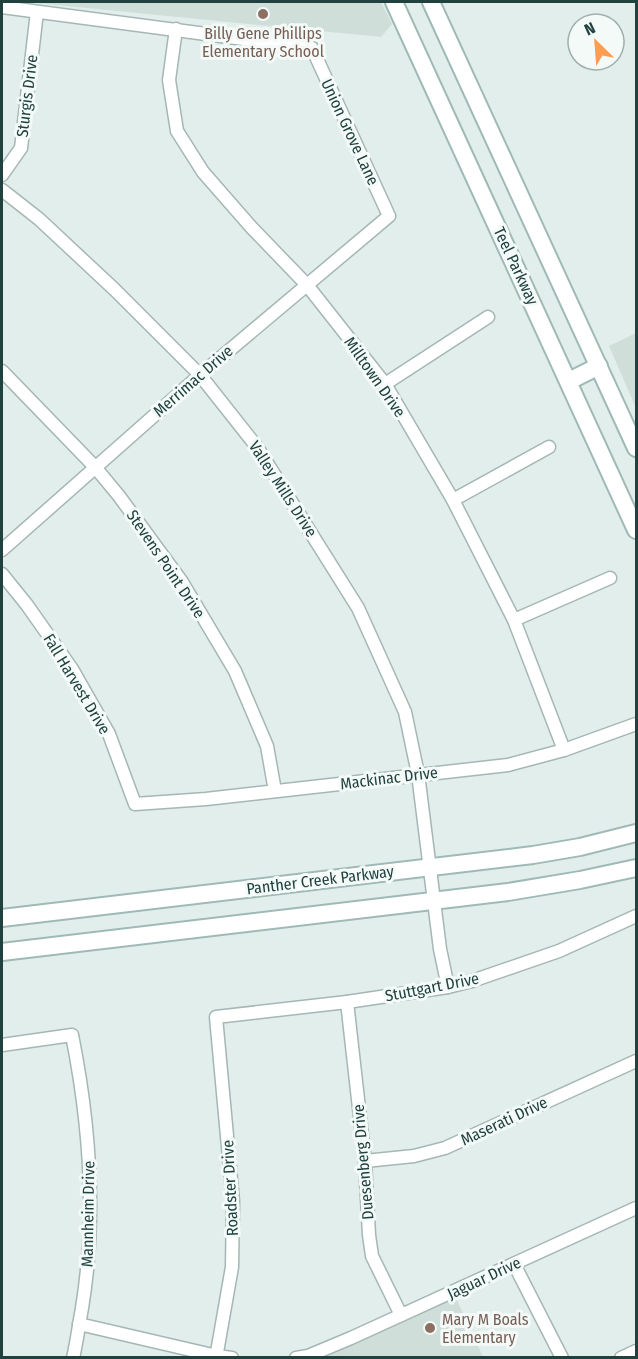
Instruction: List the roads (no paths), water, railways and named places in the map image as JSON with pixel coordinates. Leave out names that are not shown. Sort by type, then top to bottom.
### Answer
[{"type":"main road","name":"Teel Parkway","points":[[394,2],[636,530]]},
{"type":"main road","name":"Teel Parkway","points":[[431,2],[636,448]]},
{"type":"main road","points":[[569,381],[599,366]]},
{"type":"main road","name":"Panther Creek Parkway","points":[[2,918],[533,855],[580,847],[636,833]]},
{"type":"main road","name":"Panther Creek Parkway","points":[[2,952],[434,900],[580,880],[636,868]]},
{"type":"street","points":[[2,7],[176,29]]},
{"type":"street","name":"Sturgis Drive","points":[[2,175],[21,148],[38,12]]},
{"type":"street","name":"Union Grove Lane","points":[[176,29],[312,48],[389,216]]},
{"type":"street","name":"Milltown Drive","points":[[176,29],[170,80],[177,131],[203,172],[252,228],[307,285],[385,384],[453,500],[514,620],[564,750]]},
{"type":"street","name":"Valley Mills Drive","points":[[2,190],[39,219],[114,289],[200,375],[257,447],[358,608],[405,712],[418,774],[448,987]]},
{"type":"street","name":"Merrimac Drive","points":[[2,550],[200,375],[389,216]]},
{"type":"street","points":[[385,384],[488,317]]},
{"type":"street","name":"Stevens Point Drive","points":[[2,371],[95,467],[182,582],[235,671],[267,746],[275,791]]},
{"type":"street","points":[[453,500],[549,447]]},
{"type":"street","name":"Fall Harvest Drive","points":[[2,574],[72,669],[109,734],[135,804]]},
{"type":"street","points":[[514,620],[610,578]]},
{"type":"street","name":"Mackinac Drive","points":[[135,804],[206,799],[508,765],[564,750],[636,724]]},
{"type":"street","name":"Stuttgart Drive","points":[[216,1017],[347,1002],[448,987],[501,973],[559,951],[636,916]]},
{"type":"street","name":"Duesenberg Drive","points":[[347,1002],[365,1161],[372,1256],[401,1315]]},
{"type":"street","name":"Roadster Drive","points":[[216,1017],[233,1202],[232,1267],[216,1357]]},
{"type":"street","name":"Mannheim Drive","points":[[2,1045],[72,1035],[82,1086],[92,1183],[88,1270],[73,1358]]},
{"type":"street","name":"Maserati Drive","points":[[365,1161],[414,1156],[445,1149],[636,1061]]},
{"type":"street","name":"Jaguar Drive","points":[[296,1358],[308,1356],[401,1315],[636,1208]]},
{"type":"street","points":[[514,1264],[562,1358]]},
{"type":"street","points":[[79,1324],[216,1357],[232,1358]]},
{"type":"street","points":[[621,1358],[636,1351]]},
{"type":"place","name":"Billy Gene Phillips Elementary School","points":[[263,14]]},
{"type":"place","name":"Mary M Boals Elementary","points":[[430,1328]]}]
